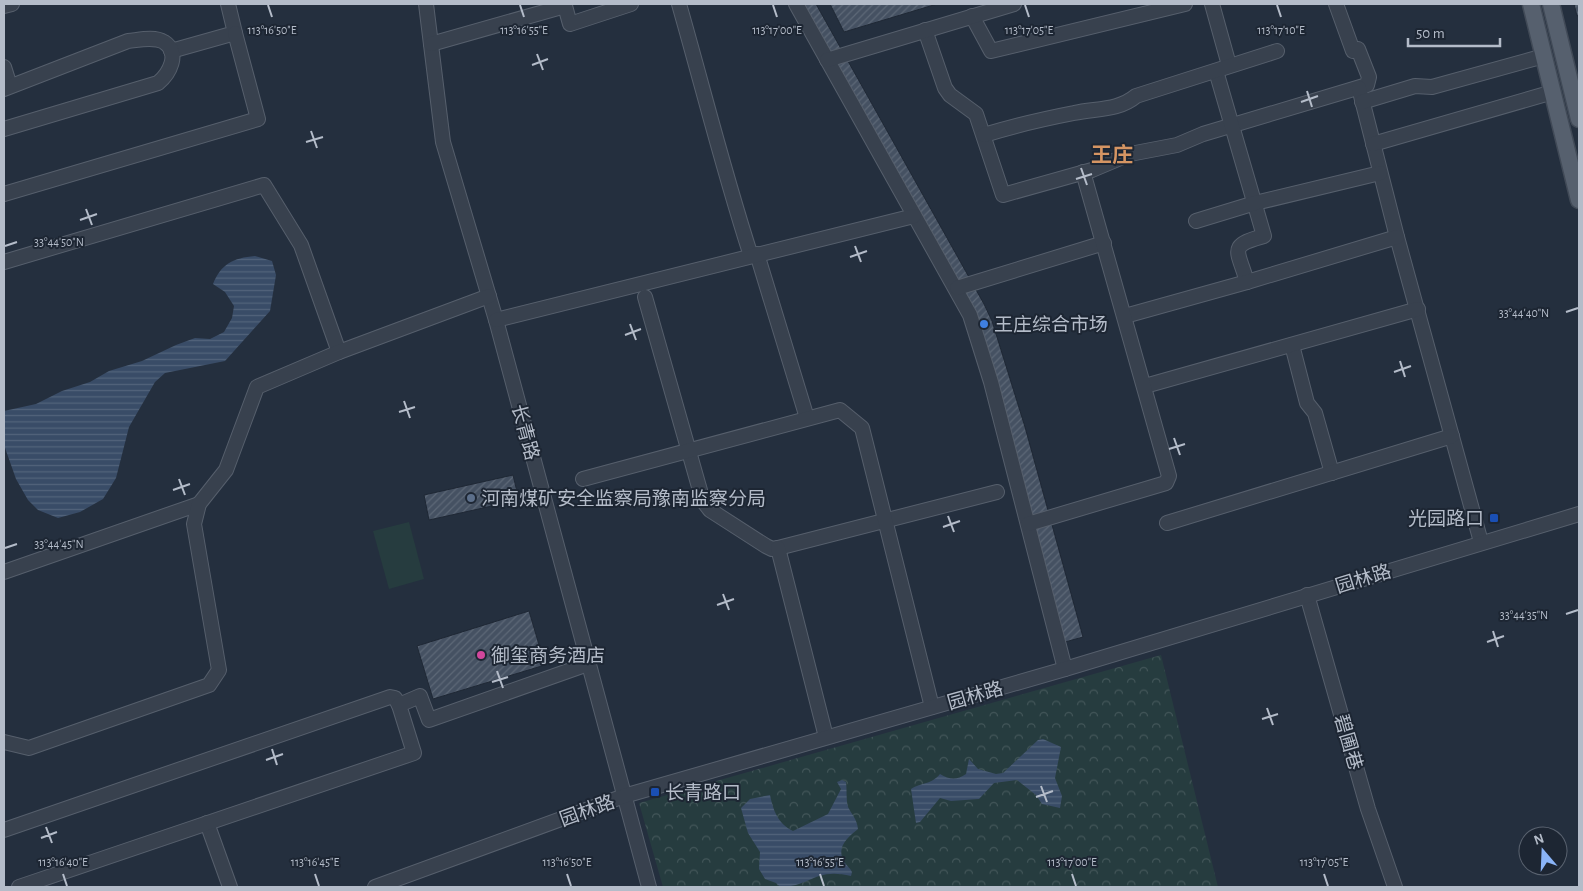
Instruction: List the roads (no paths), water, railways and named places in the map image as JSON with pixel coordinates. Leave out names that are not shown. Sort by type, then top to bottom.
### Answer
[{"type":"main road","points":[[1531,4],[1579,200]]},
{"type":"main road","points":[[1551,4],[1579,118]]},
{"type":"street","points":[[4,6],[12,4]]},
{"type":"street","points":[[4,194],[258,119],[228,4]]},
{"type":"street","name":"长青路","points":[[426,4],[443,142],[496,320],[649,887]]},
{"type":"street","points":[[431,44],[565,6],[570,24],[631,4]]},
{"type":"street","points":[[679,4],[715,128],[724,173],[754,255],[807,418]]},
{"type":"street","points":[[796,4],[970,314],[977,333],[1065,669]]},
{"type":"street","points":[[827,60],[1014,4]]},
{"type":"street","points":[[972,16],[991,51],[1185,4]]},
{"type":"street","points":[[1212,4],[1229,65]]},
{"type":"street","points":[[925,30],[945,88],[950,95],[976,114],[1003,195],[1084,172],[1130,154],[1177,145],[1203,134],[1367,86],[1369,77],[1358,49],[1353,50],[1336,4]]},
{"type":"street","points":[[171,51],[235,33]]},
{"type":"street","points":[[4,67],[7,87],[128,41],[149,39],[164,42],[171,51],[172,63],[167,76],[158,83],[4,129]]},
{"type":"street","points":[[984,136],[1068,114],[1116,107],[1136,96],[1278,51]]},
{"type":"street","points":[[1362,102],[1415,86],[1432,87],[1544,56]]},
{"type":"street","points":[[1216,72],[1264,236],[1242,242],[1239,246],[1238,252],[1247,282]]},
{"type":"street","points":[[1359,88],[1397,237],[1481,542]]},
{"type":"street","points":[[1373,144],[1553,92]]},
{"type":"street","points":[[1028,524],[1166,483],[1170,476],[1084,172]]},
{"type":"street","points":[[1196,221],[1255,204],[1380,173]]},
{"type":"street","points":[[4,262],[264,185],[301,245],[339,352]]},
{"type":"street","points":[[496,320],[914,216]]},
{"type":"street","points":[[1125,316],[1397,237]]},
{"type":"street","points":[[957,288],[1104,243]]},
{"type":"street","points":[[4,742],[29,748],[209,686],[218,670],[194,524],[200,504],[226,470],[257,387],[339,352],[489,296]]},
{"type":"street","points":[[645,297],[703,501],[710,510],[766,546],[772,549],[778,548],[998,492]]},
{"type":"street","points":[[1145,386],[1418,309]]},
{"type":"street","points":[[1292,345],[1307,402],[1315,413],[1332,473]]},
{"type":"street","points":[[583,479],[840,410],[862,428],[932,707]]},
{"type":"street","points":[[1167,523],[1452,436]]},
{"type":"street","points":[[4,572],[200,504]]},
{"type":"street","name":"园林路","points":[[375,887],[624,796],[1065,669],[1579,514]]},
{"type":"street","points":[[778,548],[826,738]]},
{"type":"street","name":"碧圃巷","points":[[1307,595],[1368,809],[1395,887]]},
{"type":"street","points":[[398,705],[420,696],[429,720],[588,664]]},
{"type":"street","points":[[4,830],[390,697],[395,698],[414,753],[19,887]]},
{"type":"street","points":[[207,823],[230,887]]},
{"type":"water","points":[[255,256],[272,261],[276,275],[270,311],[225,361],[165,373],[155,382],[129,427],[116,478],[103,499],[80,512],[58,518],[38,510],[28,500],[16,479],[4,445],[4,411],[36,404],[62,391],[90,382],[109,371],[142,361],[176,345],[195,338],[210,339],[224,332],[232,318],[234,306],[225,292],[213,284],[220,271],[229,263],[240,258]]},
{"type":"water","points":[[1043,739],[1061,747],[1055,778],[1062,796],[1060,808],[1042,804],[1036,795],[1017,780],[994,783],[979,799],[951,801],[940,798],[920,822],[916,823],[911,789],[930,782],[940,774],[953,778],[963,776],[966,774],[969,759],[978,769],[996,774],[1003,773],[1038,740]]},
{"type":"water","points":[[842,780],[846,782],[848,807],[858,829],[846,840],[841,853],[842,858],[852,872],[851,876],[829,874],[799,884],[780,887],[776,883],[765,879],[759,869],[760,852],[748,833],[741,808],[750,799],[770,795],[777,816],[784,825],[793,831],[828,814],[841,789],[837,782]]},
{"type":"place","name":"王庄综合市场","points":[[984,324]]},
{"type":"place","name":"河南煤矿安全监察局豫南监察分局","points":[[471,498]]},
{"type":"place","name":"光园路口","points":[[1494,518]]},
{"type":"place","name":"御玺商务酒店","points":[[481,655]]},
{"type":"place","name":"长青路口","points":[[655,792]]},
{"type":"district","name":"王庄","points":[[1112,155]]}]
